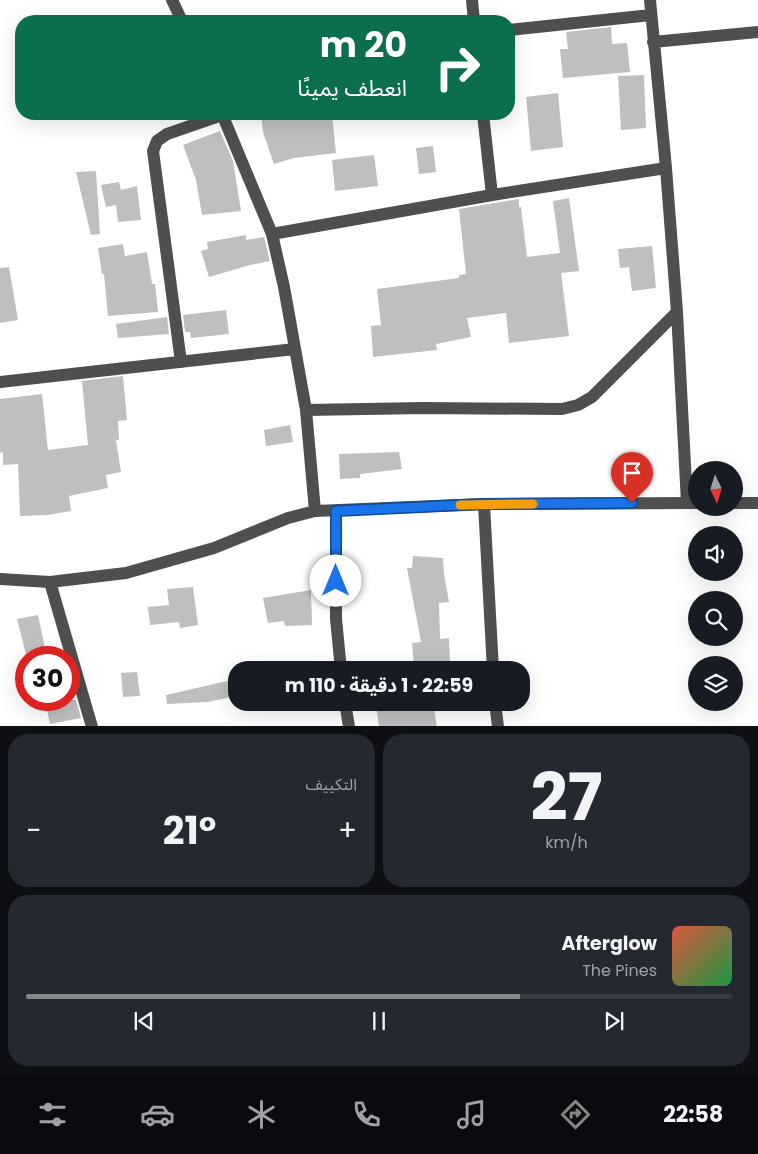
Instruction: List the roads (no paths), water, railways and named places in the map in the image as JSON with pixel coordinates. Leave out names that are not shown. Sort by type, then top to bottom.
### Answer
[{"type":"street","points":[[172,0],[179,15]]},
{"type":"street","points":[[472,0],[473,15]]},
{"type":"street","points":[[650,0],[666,168],[689,461]]},
{"type":"street","points":[[515,29],[651,15]]},
{"type":"street","points":[[653,42],[758,32]]},
{"type":"street","points":[[181,362],[153,151],[157,141],[167,134],[206,120]]},
{"type":"street","points":[[224,120],[272,234],[306,410],[315,511]]},
{"type":"street","points":[[484,120],[492,195]]},
{"type":"street","points":[[272,234],[492,195],[666,168]]},
{"type":"street","points":[[306,410],[423,408],[562,409],[578,405],[592,397],[677,312]]},
{"type":"street","points":[[0,382],[295,349]]},
{"type":"street","points":[[0,580],[50,582],[126,573],[214,548],[288,518],[315,511],[484,504],[688,503]]},
{"type":"street","points":[[743,503],[758,503]]},
{"type":"street","points":[[484,504],[493,661]]},
{"type":"street","points":[[336,511],[336,619],[340,661]]},
{"type":"street","points":[[50,582],[92,726]]},
{"type":"street","points":[[346,711],[349,726]]},
{"type":"street","points":[[496,711],[498,726]]}]
